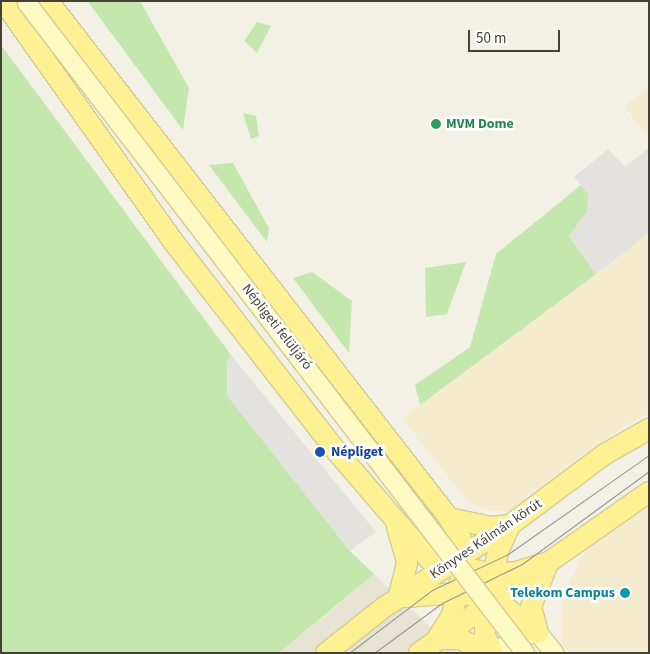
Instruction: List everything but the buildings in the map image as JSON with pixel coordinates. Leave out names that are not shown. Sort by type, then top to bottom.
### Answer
[{"type":"main road","points":[[3,1],[172,240],[336,452],[396,524],[430,560],[459,564],[492,574],[516,572],[548,562]]},
{"type":"main road","points":[[48,1],[449,518],[460,539],[457,593],[452,615],[438,639]]},
{"type":"main road","name":"Népligeti felüljáró","points":[[26,2],[525,653]]},
{"type":"main road","points":[[336,452],[335,445],[339,436],[347,430],[378,427]]},
{"type":"main road","name":"Könyves Kálmán körút","points":[[326,653],[398,598],[459,564],[605,454],[649,430]]},
{"type":"main road","points":[[369,490],[378,494],[390,492],[399,484],[407,462]]},
{"type":"main road","points":[[419,653],[489,601],[649,492]]},
{"type":"main road","points":[[449,518],[491,527],[510,525],[492,574],[485,636],[492,653]]},
{"type":"main road","points":[[396,524],[407,563],[398,598],[457,593],[489,601],[508,609],[538,633],[554,653]]},
{"type":"main road","points":[[538,633],[531,607],[548,562]]},
{"type":"main road","points":[[501,653],[511,640],[538,633]]},
{"type":"main road","points":[[438,639],[461,639],[485,653]]},
{"type":"shaded area","points":[[649,87],[649,138],[624,106]]},
{"type":"shaded area","points":[[649,148],[649,233],[596,274],[569,236],[587,212],[589,195],[574,177],[608,149],[625,167]]},
{"type":"shaded area","points":[[649,233],[649,413],[625,425],[509,511],[490,511],[468,502],[402,418]]},
{"type":"shaded area","points":[[231,355],[376,532],[350,551],[227,396],[227,363]]},
{"type":"shaded area","points":[[649,500],[649,653],[569,653],[561,641],[561,598],[589,543]]},
{"type":"shaded area","points":[[374,574],[458,653],[279,653],[338,605]]},
{"type":"green space","points":[[140,1],[189,88],[183,130],[88,2]]},
{"type":"green space","points":[[257,22],[271,26],[257,53],[244,41]]},
{"type":"green space","name":"Népliget","points":[[1,45],[231,355],[227,363],[228,396],[350,551],[374,574],[279,653],[1,653]]},
{"type":"green space","points":[[243,113],[256,116],[259,136],[251,139]]},
{"type":"green space","points":[[233,163],[269,228],[267,242],[209,165]]},
{"type":"green space","points":[[581,185],[589,195],[587,212],[569,236],[596,274],[420,405],[415,385],[470,347],[496,254]]},
{"type":"green space","points":[[466,262],[447,314],[426,317],[425,268]]},
{"type":"green space","points":[[312,272],[352,301],[349,353],[293,278]]},
{"type":"tram line","points":[[349,653],[432,590],[508,554],[649,455]]},
{"type":"tram line","points":[[374,653],[442,603],[522,564],[649,471]]},
{"type":"place","name":"MVM Dome","points":[[436,124]]},
{"type":"place","name":"Népliget","points":[[320,452]]},
{"type":"place","name":"Telekom Campus","points":[[625,593]]}]
